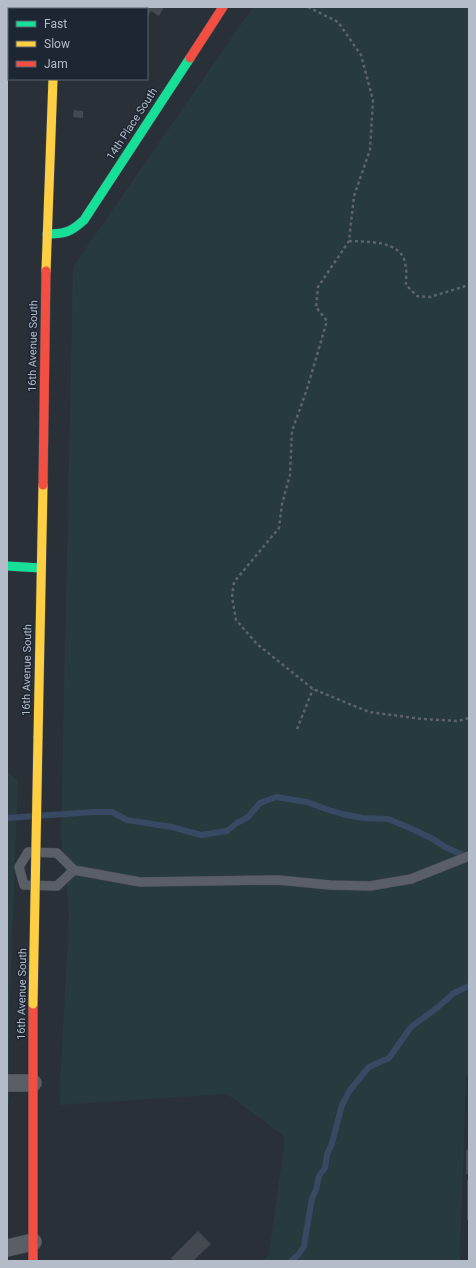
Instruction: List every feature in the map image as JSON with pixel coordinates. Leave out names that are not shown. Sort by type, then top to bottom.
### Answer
[{"type":"main road","name":"14th Place South","points":[[47,234],[65,234],[84,220],[224,7]]},
{"type":"main road","name":"16th Avenue South","points":[[33,1261],[33,1004],[47,234],[53,80]]},
{"type":"main road","points":[[7,566],[41,568]]},
{"type":"street","points":[[7,1083],[33,1083]]},
{"type":"street","points":[[7,1248],[33,1242]]},
{"type":"lane","points":[[74,870],[57,886],[30,885],[24,884],[19,867],[28,852],[57,853],[74,870],[140,882],[278,880],[330,885],[370,886],[411,879],[460,861],[469,856]]},
{"type":"path","points":[[308,7],[338,22],[361,55],[373,100],[370,150],[354,196],[349,241],[318,287],[316,307],[327,321],[307,389],[292,431],[290,476],[282,504],[279,528],[234,582],[232,598],[236,620],[257,644],[313,689],[369,712],[422,719],[458,721],[469,718]]},
{"type":"path","points":[[349,241],[388,244],[400,252],[405,262],[406,285],[417,296],[430,296],[469,285]]},
{"type":"path","points":[[297,729],[313,689]]},
{"type":"green space","points":[[253,7],[469,7],[469,1077],[466,1077],[460,1261],[262,1261],[269,1255],[285,1137],[227,1094],[59,1105],[69,914],[61,835],[73,267]]},
{"type":"green space","points":[[7,771],[18,781],[9,1029],[9,1102],[7,1102]]},
{"type":"building","points":[[164,7],[159,16],[151,11],[148,16],[148,8],[122,8]]},
{"type":"building","points":[[74,110],[83,111],[83,118],[73,117]]},
{"type":"building","points":[[469,1149],[469,1174],[466,1174],[466,1150]]},
{"type":"building","points":[[467,1180],[469,1180],[469,1220],[467,1220]]},
{"type":"building","points":[[198,1231],[211,1244],[193,1261],[174,1261],[171,1258]]},
{"type":"waterway","points":[[7,818],[112,812],[127,820],[172,827],[201,835],[227,831],[248,817],[260,803],[276,797],[307,802],[342,814],[363,818],[388,819],[410,828],[433,839],[445,847],[468,857]]},
{"type":"waterway","points":[[291,1261],[299,1254],[304,1246],[312,1198],[316,1190],[319,1176],[325,1168],[327,1155],[332,1143],[342,1105],[350,1090],[369,1067],[389,1058],[411,1027],[454,993],[469,986]]},
{"type":"traffic: fast","points":[[47,234],[67,232],[84,220],[190,58]]},
{"type":"traffic: fast","points":[[7,566],[41,568]]},
{"type":"traffic: slow","points":[[46,271],[53,80]]},
{"type":"traffic: slow","points":[[38,738],[43,485]]},
{"type":"traffic: slow","points":[[33,1004],[38,738]]},
{"type":"traffic: jam","points":[[190,58],[223,7]]},
{"type":"traffic: jam","points":[[43,485],[46,271]]},
{"type":"traffic: jam","points":[[33,1004],[33,1261]]}]
